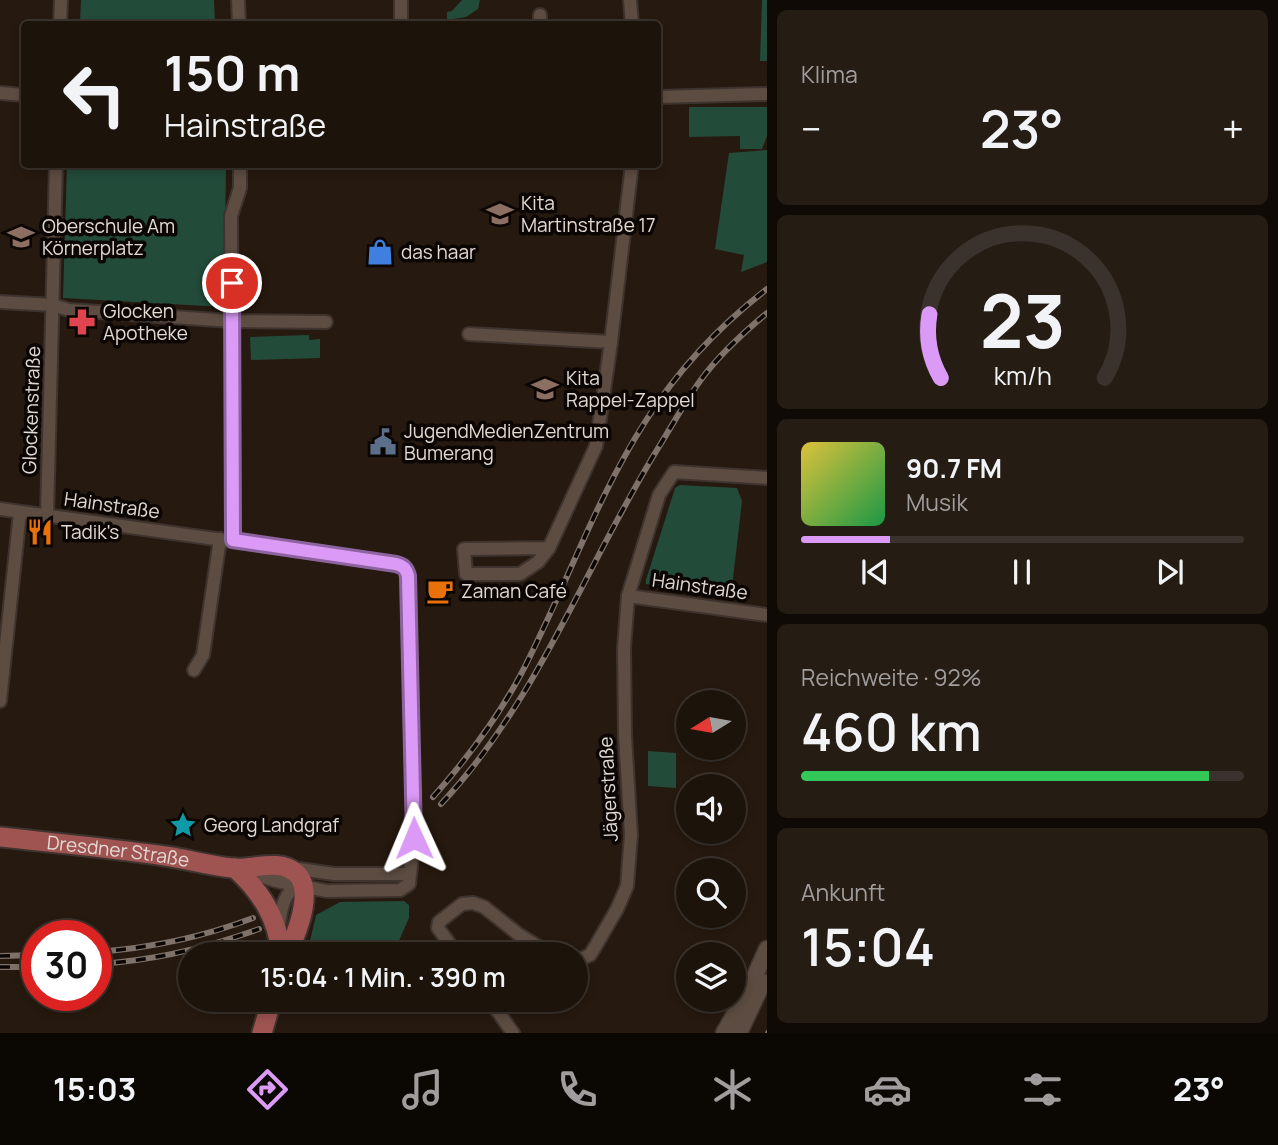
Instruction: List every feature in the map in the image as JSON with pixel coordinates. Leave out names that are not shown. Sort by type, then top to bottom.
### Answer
[{"type":"main road","name":"Dresdner Straße","points":[[0,837],[105,848],[235,868],[281,866],[296,873],[300,885]]},
{"type":"main road","points":[[235,868],[261,895],[271,915],[279,942]]},
{"type":"main road","points":[[291,942],[300,919],[304,896],[300,885]]},
{"type":"main road","points":[[724,1033],[729,1021],[758,994],[767,948]]},
{"type":"main road","points":[[739,1033],[767,974]]},
{"type":"main road","points":[[262,1033],[268,1012]]},
{"type":"street","points":[[60,21],[61,0]]},
{"type":"street","points":[[238,0],[239,21]]},
{"type":"street","points":[[401,0],[401,21]]},
{"type":"street","points":[[630,0],[632,21]]},
{"type":"street","points":[[0,93],[21,95]]},
{"type":"street","points":[[661,97],[767,94]]},
{"type":"street","name":"Glockenstraße","points":[[47,516],[57,168]]},
{"type":"street","points":[[194,670],[203,655],[226,540],[232,321],[231,216],[240,188],[240,168]]},
{"type":"street","points":[[549,548],[464,550],[466,575],[520,574],[538,562],[549,548],[596,446],[632,168]]},
{"type":"street","points":[[0,302],[53,305],[69,310],[232,321],[326,322]]},
{"type":"street","points":[[469,334],[611,342]]},
{"type":"street","name":"Jägerstraße","points":[[588,956],[617,909],[627,886],[631,835],[625,736],[624,648],[628,596],[659,495],[674,472],[767,478]]},
{"type":"street","name":"Hainstraße","points":[[0,509],[396,564],[407,570],[414,838],[410,874]]},
{"type":"street","points":[[0,701],[20,512]]},
{"type":"street","name":"Hainstraße","points":[[628,596],[767,615]]},
{"type":"street","points":[[281,866],[327,874],[410,874]]},
{"type":"street","name":"Dresdner Straße","points":[[235,868],[269,879],[327,891],[400,890],[409,884],[410,874]]},
{"type":"street","points":[[277,933],[286,895],[300,885],[327,874]]},
{"type":"street","points":[[448,942],[438,928],[439,922],[462,904],[473,902],[484,907],[531,942]]},
{"type":"street","points":[[498,1012],[513,1033]]},
{"type":"green space","points":[[81,0],[214,0],[215,21],[80,21]]},
{"type":"green space","points":[[462,0],[480,0],[478,9],[466,17],[447,20],[447,12],[452,11]]},
{"type":"green space","points":[[762,0],[767,0],[767,61],[760,61]]},
{"type":"green space","points":[[689,107],[767,107],[767,136],[762,149],[740,149],[740,136],[689,137]]},
{"type":"green space","points":[[767,150],[767,262],[741,272],[744,255],[715,249],[729,153]]},
{"type":"green space","points":[[67,168],[226,168],[224,307],[63,298]]},
{"type":"green space","points":[[309,335],[309,340],[320,339],[320,358],[251,360],[250,337]]},
{"type":"green space","points":[[680,485],[737,488],[742,501],[731,596],[646,584],[675,488]]},
{"type":"green space","points":[[648,751],[676,753],[676,788],[648,786]]},
{"type":"green space","points":[[404,901],[409,905],[409,918],[398,942],[310,942],[316,915],[340,902]]},
{"type":"railway","points":[[433,797],[480,739],[520,676],[610,484],[657,403],[700,350],[732,318],[767,289]]},
{"type":"railway","points":[[441,804],[475,764],[533,677],[633,490],[679,413],[707,372],[767,313]]},
{"type":"railway","points":[[112,950],[176,941],[253,918]]},
{"type":"railway","points":[[112,962],[179,952],[259,929]]},
{"type":"railway","points":[[0,956],[21,955]]},
{"type":"railway","points":[[0,967],[21,967]]},
{"type":"place","name":"Kita Martinstraße 17","points":[[500,214]]},
{"type":"place","name":"Oberschule Am Körnerplatz","points":[[21,237]]},
{"type":"place","name":"das haar","points":[[380,252]]},
{"type":"place","name":"Glocken Apotheke","points":[[82,322]]},
{"type":"place","name":"Kita Rappel-Zappel","points":[[545,389]]},
{"type":"place","name":"JugendMedienZentrum Bumerang","points":[[383,442]]},
{"type":"place","name":"Tadik's","points":[[40,532]]},
{"type":"place","name":"Zaman Café","points":[[440,591]]},
{"type":"place","name":"Georg Landgraf","points":[[183,825]]},
{"type":"route","points":[[232,283],[233,540],[396,564],[407,570],[414,838]]}]
